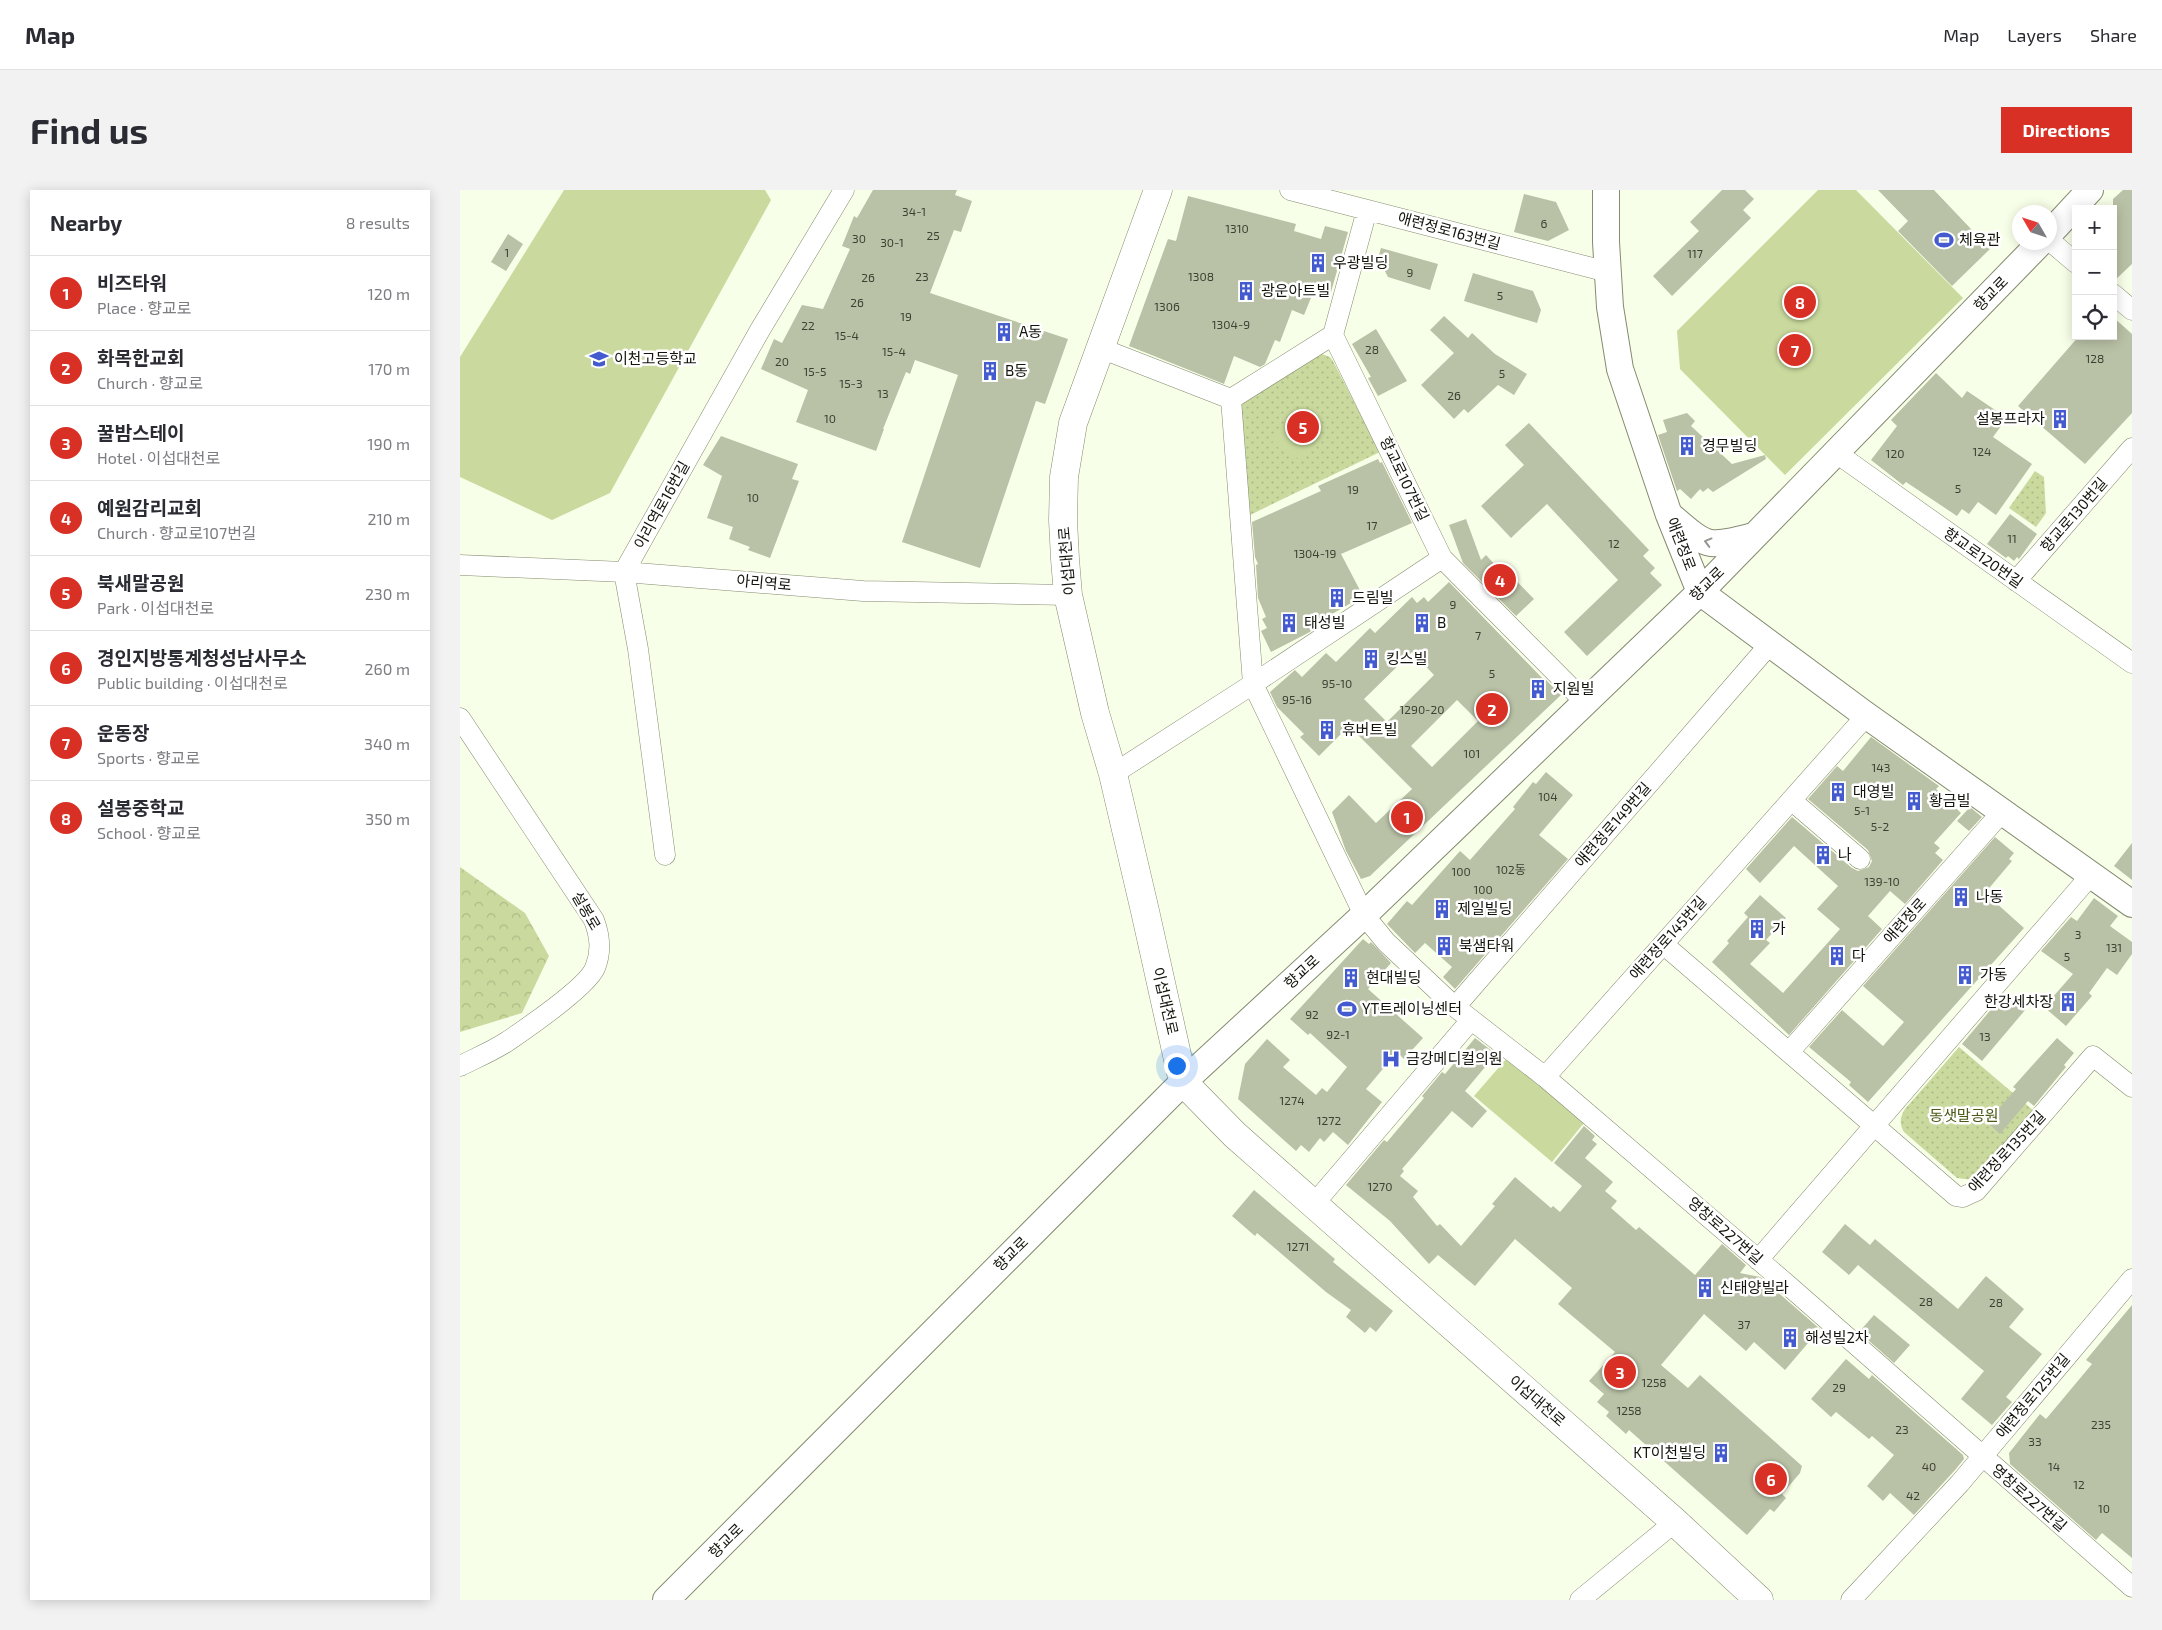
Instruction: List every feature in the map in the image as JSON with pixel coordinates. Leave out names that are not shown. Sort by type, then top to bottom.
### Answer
[{"type":"main road","name":"이섭대천로","points":[[1158,190],[1074,424],[1064,477],[1063,520],[1068,595],[1095,713],[1113,774],[1183,1082],[1234,1135],[1675,1522],[1759,1600]]},
{"type":"street","name":"아리역로16번길","points":[[624,572],[760,330],[844,190]]},
{"type":"street","name":"애련정로163번길","points":[[1290,190],[1608,272]]},
{"type":"street","name":"애련정로","points":[[1606,190],[1610,308],[1620,369],[1669,515],[1700,592]]},
{"type":"street","points":[[2057,225],[2090,190]]},
{"type":"street","points":[[1231,398],[1333,335],[1367,210]]},
{"type":"street","points":[[2057,247],[2072,260]]},
{"type":"street","name":"향교로","points":[[666,1600],[1183,1082],[1364,915],[1700,592],[2033,250]]},
{"type":"street","points":[[2114,295],[2132,310]]},
{"type":"street","name":"향교로107번길","points":[[1333,335],[1442,558],[1585,702]]},
{"type":"street","points":[[1100,348],[1231,398]]},
{"type":"street","points":[[1231,398],[1253,684],[1364,915]]},
{"type":"street","name":"향교로130번길","points":[[2016,581],[2132,448]]},
{"type":"street","name":"향교로120번길","points":[[1835,452],[2132,663]]},
{"type":"street","points":[[1669,515],[1694,536],[1710,544],[1725,543],[1754,536]]},
{"type":"street","points":[[1113,774],[1253,684],[1442,558]]},
{"type":"street","name":"아리역로","points":[[460,565],[624,572],[855,591],[1068,595]]},
{"type":"street","points":[[624,572],[638,649],[665,855]]},
{"type":"street","points":[[1700,592],[1866,716],[2132,904]]},
{"type":"street","name":"애련정로149번길","points":[[1455,1007],[1770,644]]},
{"type":"street","name":"애련정로145번길","points":[[1545,1077],[1866,716]]},
{"type":"street","name":"설봉로","points":[[460,718],[594,920],[600,935],[600,951],[595,969],[582,986],[507,1042],[460,1066]]},
{"type":"street","points":[[1792,800],[1860,860]]},
{"type":"street","name":"애련정로","points":[[1789,1052],[2002,812]]},
{"type":"street","points":[[1758,1260],[2091,875]]},
{"type":"street","name":"영창로227번길","points":[[1364,915],[1386,942],[1455,1007],[1545,1077],[1758,1260],[2132,1587]]},
{"type":"street","name":"애련정로135번길","points":[[1664,944],[1950,1192],[1963,1197],[1976,1191],[2093,1056],[2132,1087]]},
{"type":"street","points":[[1313,1204],[1471,1020]]},
{"type":"street","name":"애련정로125번길","points":[[1851,1600],[1921,1526],[1982,1457],[2132,1279]]},
{"type":"street","points":[[1580,1600],[1675,1522]]},
{"type":"green space","name":"이천고등학교","points":[[564,190],[765,190],[771,200],[610,493],[552,520],[460,477],[460,357]]},
{"type":"green space","points":[[1818,190],[1856,190],[1963,298],[1785,475],[1680,369],[1677,331]]},
{"type":"green space","points":[[1322,354],[1330,357],[1333,361],[1380,452],[1248,516],[1236,401]]},
{"type":"green space","points":[[1282,425],[1313,442],[1303,461],[1272,444]]},
{"type":"green space","points":[[2035,471],[2044,477],[2046,513],[2036,527],[2009,508]]},
{"type":"green space","points":[[460,867],[525,913],[549,956],[522,1013],[460,1032]]},
{"type":"green space","name":"동샛말공원","points":[[1959,1047],[2034,1111],[1973,1180],[1957,1178],[1904,1132],[1901,1123],[1905,1109]]},
{"type":"green space","points":[[1507,1058],[1584,1123],[1552,1162],[1474,1096]]},
{"type":"building","points":[[873,190],[957,190],[955,195],[972,201],[961,232],[954,230],[930,293],[1068,339],[1045,404],[1036,401],[980,568],[902,542],[958,375],[915,360],[910,374],[906,372],[876,451],[796,422],[808,390],[761,369],[774,339],[782,343],[802,305],[823,309],[850,249],[842,246],[854,216],[857,218]]},
{"type":"building","points":[[1722,190],[1745,190],[1754,199],[1743,210],[1751,218],[1672,296],[1653,276],[1699,231],[1690,222]]},
{"type":"building","name":"체육관","points":[[1878,190],[1934,190],[1990,249],[1952,286],[1898,231],[1908,221]]},
{"type":"building","points":[[2123,190],[2132,190],[2132,264],[2117,278],[2117,205],[2113,205],[2113,199]]},
{"type":"building","points":[[1524,194],[1556,202],[1569,230],[1548,241],[1514,232]]},
{"type":"building","points":[[1188,196],[1296,224],[1294,231],[1321,239],[1325,226],[1348,232],[1331,292],[1315,288],[1304,315],[1292,310],[1280,342],[1275,340],[1265,364],[1260,367],[1234,356],[1224,384],[1129,346],[1168,239],[1176,241]]},
{"type":"building","points":[[508,234],[523,244],[506,271],[491,262]]},
{"type":"building","points":[[1381,248],[1438,264],[1430,290],[1388,277],[1378,258]]},
{"type":"building","points":[[1473,273],[1533,291],[1541,310],[1537,323],[1464,301]]},
{"type":"building","points":[[1444,316],[1468,338],[1472,333],[1495,354],[1527,374],[1514,395],[1498,385],[1468,413],[1464,409],[1454,419],[1421,385],[1454,353],[1430,330]]},
{"type":"building","points":[[2117,321],[2132,334],[2132,413],[2085,464],[2018,406],[2076,340],[2117,340]]},
{"type":"building","points":[[1376,329],[1407,381],[1378,396],[1368,378],[1371,377],[1352,344]]},
{"type":"building","points":[[1936,373],[1962,398],[1967,391],[2007,418],[1993,437],[2032,464],[1996,515],[1978,502],[1969,514],[1962,509],[1957,516],[1906,482],[1903,485],[1871,460],[1897,426],[1891,420]]},
{"type":"building","name":"경무빌딩","points":[[1687,413],[1695,421],[1691,426],[1732,464],[1765,455],[1766,459],[1713,492],[1708,488],[1703,492],[1700,489],[1691,499],[1680,489],[1677,491],[1658,435],[1667,432],[1663,420]]},
{"type":"building","points":[[1529,423],[1649,550],[1643,556],[1655,568],[1650,573],[1662,585],[1587,656],[1564,632],[1618,580],[1547,504],[1511,538],[1481,506],[1524,465],[1505,445]]},
{"type":"building","points":[[721,436],[798,464],[792,479],[799,481],[770,558],[748,550],[750,547],[729,539],[733,527],[707,518],[722,476],[703,465]]},
{"type":"building","points":[[1378,459],[1380,463],[1382,462],[1412,523],[1341,554],[1363,596],[1315,624],[1316,628],[1308,633],[1271,652],[1261,631],[1267,628],[1262,619],[1266,617],[1258,598],[1256,565],[1258,564],[1255,557],[1252,522],[1321,491],[1318,486]]},
{"type":"building","points":[[2010,514],[2037,534],[2019,559],[2017,557],[2014,561],[2008,556],[2006,558],[1987,544]]},
{"type":"building","points":[[1466,519],[1481,560],[1486,555],[1497,567],[1500,564],[1534,599],[1516,616],[1463,563],[1449,525]]},
{"type":"building","points":[[1449,582],[1545,681],[1561,695],[1370,876],[1361,879],[1346,851],[1332,812],[1349,795],[1376,823],[1412,789],[1349,726],[1319,756],[1300,737],[1304,734],[1277,707],[1270,692],[1295,670],[1302,677],[1326,653],[1336,662],[1370,628],[1375,633],[1412,597],[1417,603],[1424,597],[1428,602]],"holes":[[[1412,652],[1434,675],[1387,722],[1364,699]],[[1457,700],[1478,721],[1432,767],[1411,746]]]},
{"type":"building","points":[[1871,737],[1939,786],[1936,789],[1961,813],[1934,843],[1940,848],[1935,853],[1943,860],[1905,904],[1890,891],[1868,916],[1882,929],[1789,1035],[1712,962],[1748,917],[1744,913],[1760,895],[1786,918],[1766,940],[1770,943],[1750,964],[1783,993],[1840,929],[1817,909],[1838,886],[1794,846],[1760,883],[1746,869],[1792,817],[1852,868],[1858,871],[1869,867],[1872,861],[1868,850],[1808,799],[1837,766],[1843,771]]},
{"type":"building","points":[[1546,772],[1573,795],[1539,835],[1568,859],[1455,989],[1443,977],[1452,967],[1425,943],[1415,953],[1387,924],[1407,901],[1412,905],[1460,851],[1470,860],[1515,809],[1513,807],[1533,782],[1536,784]]},
{"type":"building","points":[[1970,807],[1982,817],[1969,831],[1957,821]]},
{"type":"building","points":[[1995,837],[2014,853],[2009,859],[2012,861],[1985,893],[2024,928],[1868,1102],[1849,1085],[1851,1082],[1809,1047],[1842,1010],[1883,1046],[1904,1022],[1863,986]]},
{"type":"building","points":[[2132,843],[2132,880],[2114,866]]},
{"type":"building","points":[[2094,898],[2118,916],[2110,926],[2132,942],[2132,954],[2117,975],[2107,968],[2089,993],[2092,996],[2066,1026],[2044,1007],[2073,974],[2041,951],[2071,917],[2077,921]]},
{"type":"building","points":[[1363,939],[1369,944],[1371,942],[1391,963],[1368,989],[1423,1038],[1404,1059],[1397,1052],[1366,1089],[1382,1102],[1348,1145],[1333,1132],[1324,1142],[1320,1138],[1309,1152],[1301,1145],[1296,1151],[1238,1099],[1245,1064],[1267,1039],[1290,1060],[1283,1067],[1316,1095],[1322,1088],[1327,1092],[1347,1067],[1310,1033],[1308,1035],[1290,1019]]},
{"type":"building","points":[[2004,994],[2011,996],[2026,1009],[1982,1061],[1962,1044]]},
{"type":"building","points":[[1475,1038],[1496,1054],[1465,1091],[1487,1111],[1472,1128],[1452,1111],[1402,1169],[1404,1171],[1400,1176],[1418,1191],[1413,1197],[1437,1226],[1440,1224],[1461,1246],[1495,1206],[1492,1204],[1515,1177],[1551,1208],[1553,1206],[1560,1212],[1582,1186],[1554,1163],[1584,1126],[1595,1136],[1592,1140],[1597,1144],[1585,1158],[1613,1182],[1605,1191],[1617,1201],[1611,1208],[1636,1230],[1639,1227],[1695,1275],[1722,1244],[1746,1265],[1740,1273],[1760,1277],[1820,1329],[1785,1370],[1754,1342],[1746,1351],[1704,1314],[1661,1365],[1688,1388],[1700,1375],[1802,1466],[1800,1473],[1782,1494],[1786,1498],[1774,1512],[1770,1509],[1747,1535],[1629,1430],[1626,1434],[1606,1416],[1609,1412],[1597,1402],[1604,1394],[1589,1381],[1615,1352],[1558,1304],[1572,1288],[1515,1239],[1475,1286],[1438,1255],[1429,1264],[1390,1221],[1346,1185],[1384,1140],[1387,1142],[1424,1098],[1422,1096],[1442,1072],[1445,1074]]},
{"type":"building","points":[[2057,1038],[2074,1053],[2064,1065],[2066,1067],[2034,1106],[2028,1101],[2000,1134],[1987,1122],[2016,1089],[2013,1087]]},
{"type":"building","points":[[1254,1190],[1335,1259],[1333,1262],[1393,1311],[1376,1332],[1370,1327],[1365,1333],[1346,1317],[1351,1310],[1326,1292],[1257,1233],[1255,1236],[1232,1216]]},
{"type":"building","points":[[1845,1224],[1870,1245],[1875,1239],[1958,1309],[1986,1276],[2024,1309],[2009,1327],[2042,1354],[2006,1397],[2012,1402],[1992,1425],[1961,1399],[1984,1371],[1858,1265],[1849,1275],[1822,1252]]},
{"type":"building","points":[[2132,1305],[2132,1558],[2102,1533],[2096,1540],[2010,1464],[2009,1453],[2040,1414],[2046,1419],[2092,1364],[2086,1360]]},
{"type":"building","points":[[1874,1315],[1910,1345],[1894,1363],[1859,1332]]},
{"type":"building","points":[[1846,1359],[1869,1379],[1872,1375],[1963,1455],[1964,1459],[1914,1515],[1890,1493],[1883,1501],[1867,1486],[1894,1455],[1872,1436],[1869,1439],[1836,1412],[1831,1417],[1811,1399]]},
{"type":"place","name":"체육관","points":[[1944,240]]},
{"type":"place","name":"우광빌딩","points":[[1318,263]]},
{"type":"place","name":"광운아트빌","points":[[1246,291]]},
{"type":"place","name":"설봉중학교","points":[[1800,302]]},
{"type":"place","name":"A동","points":[[1004,332]]},
{"type":"place","name":"운동장","points":[[1795,350]]},
{"type":"place","name":"이천고등학교","points":[[599,359]]},
{"type":"place","name":"B동","points":[[990,371]]},
{"type":"place","name":"설봉프라자","points":[[2060,419]]},
{"type":"place","name":"북새말공원","points":[[1303,427]]},
{"type":"place","name":"경무빌딩","points":[[1687,446]]},
{"type":"place","name":"예원감리교회","points":[[1500,580]]},
{"type":"place","name":"드림빌","points":[[1337,598]]},
{"type":"place","name":"태성빌","points":[[1289,623]]},
{"type":"place","name":"B","points":[[1422,623]]},
{"type":"place","name":"킹스빌","points":[[1371,659]]},
{"type":"place","name":"지원빌","points":[[1538,689]]},
{"type":"place","name":"화목한교회","points":[[1492,709]]},
{"type":"place","name":"휴버트빌","points":[[1327,730]]},
{"type":"place","name":"대영빌","points":[[1838,792]]},
{"type":"place","name":"황금빌","points":[[1914,801]]},
{"type":"place","name":"비즈타워","points":[[1407,817]]},
{"type":"place","name":"나","points":[[1823,855]]},
{"type":"place","name":"나동","points":[[1961,897]]},
{"type":"place","name":"제일빌딩","points":[[1442,909]]},
{"type":"place","name":"가","points":[[1757,929]]},
{"type":"place","name":"북샘타워","points":[[1444,946]]},
{"type":"place","name":"다","points":[[1837,956]]},
{"type":"place","name":"가동","points":[[1965,975]]},
{"type":"place","name":"현대빌딩","points":[[1351,978]]},
{"type":"place","name":"한강세차장","points":[[2068,1002]]},
{"type":"place","name":"YT트레이닝센터","points":[[1347,1009]]},
{"type":"place","name":"금강메디컬의원","points":[[1391,1059]]},
{"type":"place","name":"신태양빌라","points":[[1705,1288]]},
{"type":"place","name":"해성빌2차","points":[[1790,1338]]},
{"type":"place","name":"꿀밤스테이","points":[[1620,1372]]},
{"type":"place","name":"KT이천빌딩","points":[[1721,1453]]},
{"type":"place","name":"경인지방통계청성남사무소","points":[[1771,1479]]}]
